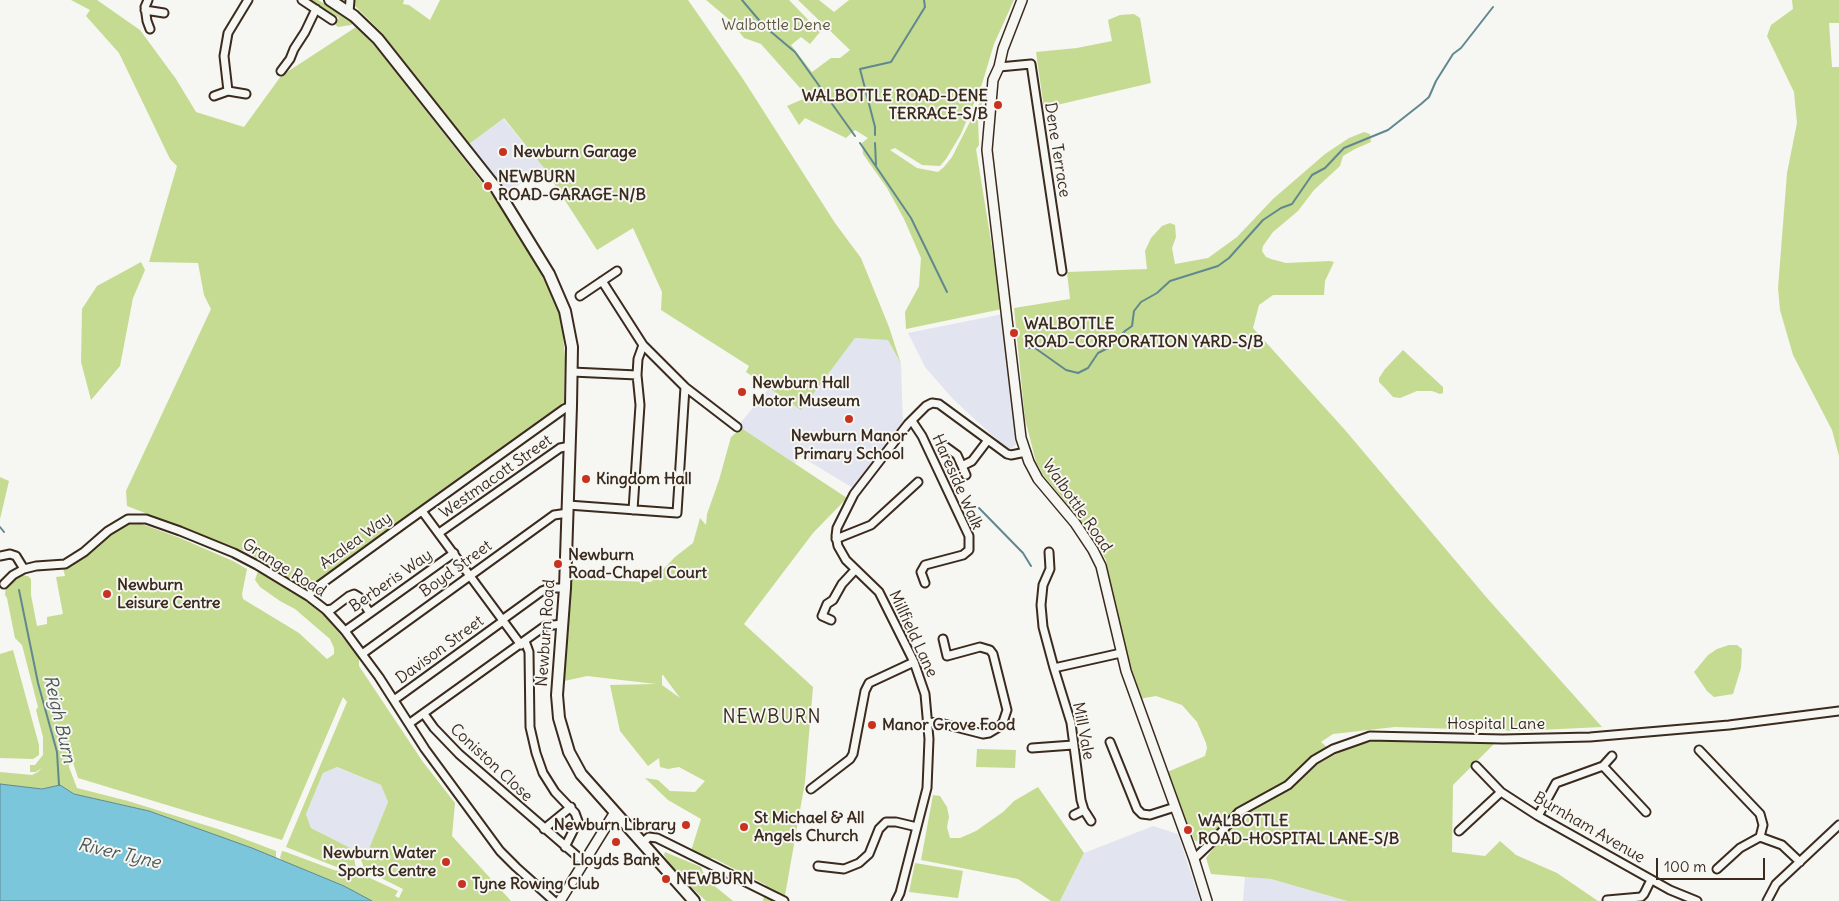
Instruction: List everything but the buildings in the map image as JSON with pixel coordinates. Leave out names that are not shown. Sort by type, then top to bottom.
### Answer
[{"type":"main road","points":[[330,0],[349,12]]},
{"type":"main road","name":"Newburn Road","points":[[349,12],[378,39],[496,188],[549,274],[564,311],[571,338],[572,372],[565,588],[557,695],[561,729],[569,752],[581,774],[694,901]]},
{"type":"street","points":[[148,0],[145,10],[150,29]]},
{"type":"street","points":[[228,91],[224,56],[228,33],[248,0]]},
{"type":"street","points":[[302,0],[332,20]]},
{"type":"street","points":[[349,12],[350,0]]},
{"type":"street","name":"Walbottle Road","points":[[1022,0],[993,80],[987,150],[1019,425],[1026,452],[1038,479],[1075,523],[1098,559],[1129,679],[1194,859],[1207,901]]},
{"type":"street","points":[[281,71],[290,59],[316,9]]},
{"type":"street","points":[[145,10],[164,13]]},
{"type":"street","name":"Dene Terrace","points":[[999,67],[1031,64],[1062,271]]},
{"type":"street","points":[[214,96],[228,91],[246,94]]},
{"type":"street","points":[[580,296],[618,271]]},
{"type":"street","points":[[602,281],[643,345],[685,387],[737,427]]},
{"type":"street","points":[[633,510],[640,405],[637,375],[638,359],[643,345]]},
{"type":"street","points":[[572,372],[637,375]]},
{"type":"street","points":[[568,509],[676,513],[685,387]]},
{"type":"street","points":[[918,482],[871,525],[836,540],[837,528],[854,494],[912,421],[926,406],[932,403],[939,404],[1007,454],[1026,452]]},
{"type":"street","name":"Azalea Way","points":[[308,596],[317,587],[422,511],[564,409],[571,406]]},
{"type":"street","name":"Hareside Walk","points":[[912,421],[922,436],[969,536],[969,550],[964,555],[925,565],[921,572],[925,583]]},
{"type":"street","points":[[962,466],[972,461],[988,440]]},
{"type":"street","name":"Westmacott Street","points":[[439,533],[560,448],[570,446]]},
{"type":"street","points":[[946,447],[957,455],[966,475]]},
{"type":"street","name":"Boyd Street","points":[[362,654],[554,515],[568,509]]},
{"type":"street","points":[[422,511],[502,621],[523,643]]},
{"type":"street","name":"Grange Road","points":[[4,584],[13,575],[24,569],[36,566],[65,564],[84,552],[100,536],[121,521],[138,518],[180,531],[234,552],[308,596],[326,610],[362,654],[425,749],[500,851],[554,901]]},
{"type":"street","name":"Millfield Lane","points":[[836,540],[846,560],[879,592],[914,662],[925,694],[928,722],[929,771],[917,827],[900,893],[896,901]]},
{"type":"street","name":"Mill Vale","points":[[1049,552],[1050,569],[1043,585],[1041,605],[1043,627],[1071,723],[1081,800],[1084,810],[1091,821]]},
{"type":"street","name":"Berberis Way","points":[[345,631],[454,553]]},
{"type":"street","points":[[0,556],[10,554],[16,556],[24,569]]},
{"type":"street","points":[[831,620],[822,616],[827,604],[855,570]]},
{"type":"street","name":"Davison Street","points":[[394,700],[542,591],[550,588],[565,588]]},
{"type":"street","points":[[326,610],[332,609],[354,594],[359,597],[370,613]]},
{"type":"street","points":[[410,724],[546,626],[562,624]]},
{"type":"street","points":[[928,722],[946,724],[983,734],[1000,727],[1007,710],[996,663],[990,650],[980,647],[947,656],[943,639]]},
{"type":"street","name":"Coniston Close","points":[[523,643],[529,652],[530,727],[536,753],[543,773],[555,792],[571,808]]},
{"type":"street","points":[[1054,668],[1121,652]]},
{"type":"street","points":[[811,789],[850,759],[853,754],[864,691],[869,683],[914,662]]},
{"type":"street","name":"Hospital Lane","points":[[1194,859],[1239,812],[1288,785],[1314,760],[1333,749],[1370,736],[1503,739],[1590,737],[1728,725],[1839,711]]},
{"type":"street","name":"Coniston Close","points":[[424,714],[434,728],[459,754],[585,863]]},
{"type":"street","points":[[1110,742],[1137,809],[1142,814],[1150,815],[1175,807]]},
{"type":"street","points":[[1032,748],[1073,745]]},
{"type":"street","points":[[1699,750],[1760,814],[1763,825],[1760,837]]},
{"type":"street","points":[[1538,816],[1556,783],[1603,766],[1612,756]]},
{"type":"street","name":"Burnham Avenue","points":[[1476,766],[1501,792],[1538,816],[1651,880],[1697,901]]},
{"type":"street","points":[[1603,766],[1646,812]]},
{"type":"street","points":[[1459,830],[1501,792]]},
{"type":"street","points":[[544,829],[571,808],[578,821],[565,847]]},
{"type":"street","points":[[1074,816],[1084,810]]},
{"type":"street","points":[[560,901],[615,812]]},
{"type":"street","points":[[818,866],[844,869],[859,863],[869,854],[879,829],[886,822],[896,822],[917,827]]},
{"type":"street","points":[[1767,901],[1776,884],[1839,825]]},
{"type":"street","points":[[642,843],[649,837],[657,838],[784,901]]},
{"type":"street","points":[[1717,869],[1740,848],[1760,837],[1782,844],[1800,862]]},
{"type":"street","points":[[1607,900],[1641,897],[1651,880]]},
{"type":"shaded area","name":"Newburn Garage","points":[[503,118],[544,168],[507,193],[469,144]]},
{"type":"shaded area","points":[[1003,314],[1016,444],[1009,451],[952,398],[925,367],[908,333]]},
{"type":"shaded area","name":"Newburn Manor Primary School","points":[[855,338],[888,340],[901,364],[903,428],[853,488],[800,456],[795,464],[737,427],[769,388],[801,409]]},
{"type":"shaded area","points":[[336,767],[381,785],[388,802],[368,851],[363,855],[311,828],[306,814],[323,773]]},
{"type":"shaded area","points":[[1153,826],[1178,834],[1200,901],[1060,901],[1084,853]]},
{"type":"shaded area","points":[[1245,876],[1271,879],[1347,901],[1243,901]]},
{"type":"green space","points":[[71,0],[97,0],[140,30],[176,79],[196,112],[244,127],[281,76],[356,27],[375,46],[503,209],[539,270],[561,314],[565,358],[564,406],[306,591],[249,553],[127,506],[126,491],[211,309],[204,295],[198,263],[149,262],[177,166],[170,159],[119,53],[86,16],[90,10]]},
{"type":"green space","points":[[311,0],[318,0],[344,15],[353,23],[338,27],[335,24],[339,18]]},
{"type":"green space","points":[[352,0],[404,0],[403,4],[409,5],[430,20],[440,0],[688,0],[743,79],[835,223],[861,258],[889,327],[901,364],[888,340],[855,338],[801,410],[746,372],[749,366],[661,310],[662,292],[633,228],[597,250],[544,168],[504,118],[469,144],[382,33],[355,6]]},
{"type":"green space","name":"Walbottle Dene","points":[[706,0],[789,0],[820,32],[810,44],[801,37],[791,45],[812,72],[831,58],[840,58],[850,50],[798,0],[819,0],[834,12],[849,0],[1014,0],[994,44],[982,84],[961,134],[946,159],[940,166],[922,165],[895,148],[890,150],[917,168],[938,172],[952,157],[984,96],[978,120],[979,145],[976,149],[1002,309],[906,329],[905,312],[919,286],[921,258],[904,219],[887,188],[863,154],[862,143],[868,138],[855,130],[846,138],[805,118],[799,125],[787,106],[808,97],[761,44],[744,38],[731,21]]},
{"type":"green space","points":[[1792,0],[1839,0],[1839,23],[1829,23],[1832,67],[1839,67],[1839,456],[1832,430],[1793,355],[1780,310],[1778,288],[1787,173],[1797,123],[1794,92],[1767,36],[1771,25],[1793,9]]},
{"type":"green space","points":[[1134,14],[1140,18],[1151,83],[1044,108],[1036,52],[1077,48],[1112,41],[1108,20],[1120,15]]},
{"type":"green space","points":[[1364,132],[1370,134],[1371,142],[1343,156],[1340,166],[1314,190],[1298,211],[1273,232],[1263,246],[1262,251],[1266,257],[1286,263],[1334,262],[1325,281],[1324,295],[1273,295],[1259,305],[1253,328],[1345,430],[1487,598],[1602,727],[1517,731],[1395,727],[1333,734],[1321,742],[1328,748],[1312,757],[1287,781],[1227,821],[1200,842],[1195,841],[1165,773],[1205,756],[1206,743],[1197,722],[1182,705],[1156,696],[1139,699],[1120,637],[1106,560],[1092,535],[1044,476],[1036,462],[1025,419],[1014,308],[1070,299],[1067,272],[1147,269],[1145,251],[1151,238],[1162,226],[1170,223],[1175,225],[1176,237],[1172,248],[1175,264],[1208,258],[1237,237],[1273,199],[1325,154],[1349,138]]},
{"type":"green space","points":[[141,262],[145,270],[133,298],[120,366],[91,400],[81,362],[82,309],[97,286]]},
{"type":"green space","points":[[1403,350],[1443,387],[1443,393],[1417,391],[1400,398],[1393,397],[1379,382],[1379,378],[1385,369]]},
{"type":"green space","points":[[741,428],[847,498],[813,533],[744,624],[813,687],[805,782],[784,901],[763,901],[766,885],[713,858],[705,858],[691,851],[701,819],[668,800],[645,778],[658,780],[670,791],[695,792],[705,781],[679,767],[668,769],[660,767],[659,758],[648,766],[620,731],[610,685],[656,684],[587,676],[560,682],[568,579],[651,582],[675,557],[693,543],[700,518],[706,525],[707,514],[731,437]],"holes":[[[663,675],[680,698],[662,685]]]},
{"type":"green space","points":[[0,477],[9,481],[0,519]]},
{"type":"green space","points":[[139,523],[180,538],[247,569],[242,594],[243,599],[299,633],[327,659],[334,654],[334,648],[330,639],[295,609],[260,587],[255,580],[258,571],[304,599],[322,613],[359,657],[359,666],[423,762],[455,803],[452,836],[511,901],[372,901],[344,886],[283,861],[280,858],[282,851],[334,870],[351,874],[359,873],[398,891],[395,896],[399,898],[403,889],[369,872],[364,868],[360,857],[368,851],[388,802],[381,785],[337,767],[323,773],[306,814],[311,828],[358,852],[354,858],[356,869],[339,868],[286,847],[347,702],[343,697],[282,840],[78,778],[70,753],[69,767],[77,788],[128,801],[221,830],[276,851],[276,858],[149,811],[74,794],[60,785],[42,789],[0,784],[0,772],[32,775],[38,772],[42,768],[36,772],[30,772],[30,765],[35,765],[43,755],[43,737],[36,710],[38,707],[22,645],[15,638],[5,595],[6,584],[19,575],[28,576],[31,579],[31,595],[37,626],[47,624],[47,617],[63,614],[56,577],[65,576],[63,568],[85,556],[101,540],[115,530],[129,524]]},
{"type":"green space","points":[[1729,645],[1737,645],[1742,649],[1741,668],[1733,694],[1714,697],[1707,691],[1694,672],[1708,655],[1717,649]]},
{"type":"green space","points":[[13,650],[39,745],[39,755],[33,759],[0,758],[0,654]]},
{"type":"green space","points":[[1378,740],[1496,742],[1453,785],[1452,852],[1485,856],[1500,841],[1516,855],[1557,873],[1598,901],[1347,901],[1271,879],[1211,874],[1206,858],[1241,816],[1287,791],[1316,765],[1347,748]]},
{"type":"green space","points":[[977,749],[1016,750],[1015,768],[976,767]]},
{"type":"green space","points":[[1038,787],[1084,853],[1060,901],[1051,901],[1018,879],[921,860],[933,795],[940,796],[947,807],[949,817],[947,827],[950,838],[960,838],[976,831],[1003,812],[1014,801]]},
{"type":"green space","points":[[665,852],[701,867],[706,879],[733,901],[706,901],[671,866],[664,855]]},
{"type":"green space","points":[[915,863],[963,871],[958,898],[909,892]]},
{"type":"water","name":"River Tyne","points":[[0,784],[42,789],[60,785],[74,794],[149,811],[252,848],[344,886],[372,901],[0,901]]},
{"type":"waterway","points":[[742,0],[764,26],[795,52],[855,136]]},
{"type":"waterway","points":[[875,135],[875,127],[860,69],[891,62],[925,7],[924,0]]},
{"type":"waterway","points":[[1025,348],[1035,348],[1066,370],[1078,373],[1088,368],[1098,353],[1110,347],[1132,326],[1134,311],[1141,302],[1157,293],[1170,281],[1218,266],[1229,258],[1263,220],[1281,208],[1292,204],[1312,175],[1325,168],[1344,148],[1388,130],[1429,97],[1436,81],[1453,54],[1461,48],[1493,7]]},
{"type":"waterway","points":[[860,143],[911,218],[947,292]]},
{"type":"waterway","points":[[875,143],[876,165]]},
{"type":"waterway","points":[[979,508],[1023,553],[1031,566]]},
{"type":"waterway","name":"Reigh Burn","points":[[0,527],[4,532]]},
{"type":"waterway","name":"Reigh Burn","points":[[19,590],[38,683],[57,752],[59,785]]},
{"type":"place","name":"WALBOTTLE ROAD-DENE TERRACE-S/B","points":[[998,105]]},
{"type":"place","name":"Newburn Garage","points":[[503,152]]},
{"type":"place","name":"NEWBURN ROAD-GARAGE-N/B","points":[[488,186]]},
{"type":"place","name":"WALBOTTLE ROAD-CORPORATION YARD-S/B","points":[[1014,333]]},
{"type":"place","name":"Newburn Hall Motor Museum","points":[[742,392]]},
{"type":"place","name":"Newburn Manor Primary School","points":[[849,419]]},
{"type":"place","name":"Kingdom Hall","points":[[586,479]]},
{"type":"place","name":"Newburn Road-Chapel Court","points":[[558,564]]},
{"type":"place","name":"Newburn Leisure Centre","points":[[107,594]]},
{"type":"place","name":"Manor Grove Food","points":[[872,725]]},
{"type":"place","name":"Newburn Library","points":[[686,825]]},
{"type":"place","name":"St Michael & All Angels Church","points":[[744,827]]},
{"type":"place","name":"WALBOTTLE ROAD-HOSPITAL LANE-S/B","points":[[1188,830]]},
{"type":"place","name":"Lloyds Bank","points":[[616,842]]},
{"type":"place","name":"Newburn Water Sports Centre","points":[[446,862]]},
{"type":"place","name":"NEWBURN","points":[[666,879]]},
{"type":"place","name":"Tyne Rowing Club","points":[[462,884]]},
{"type":"district","name":"NEWBURN","points":[[772,718]]}]
